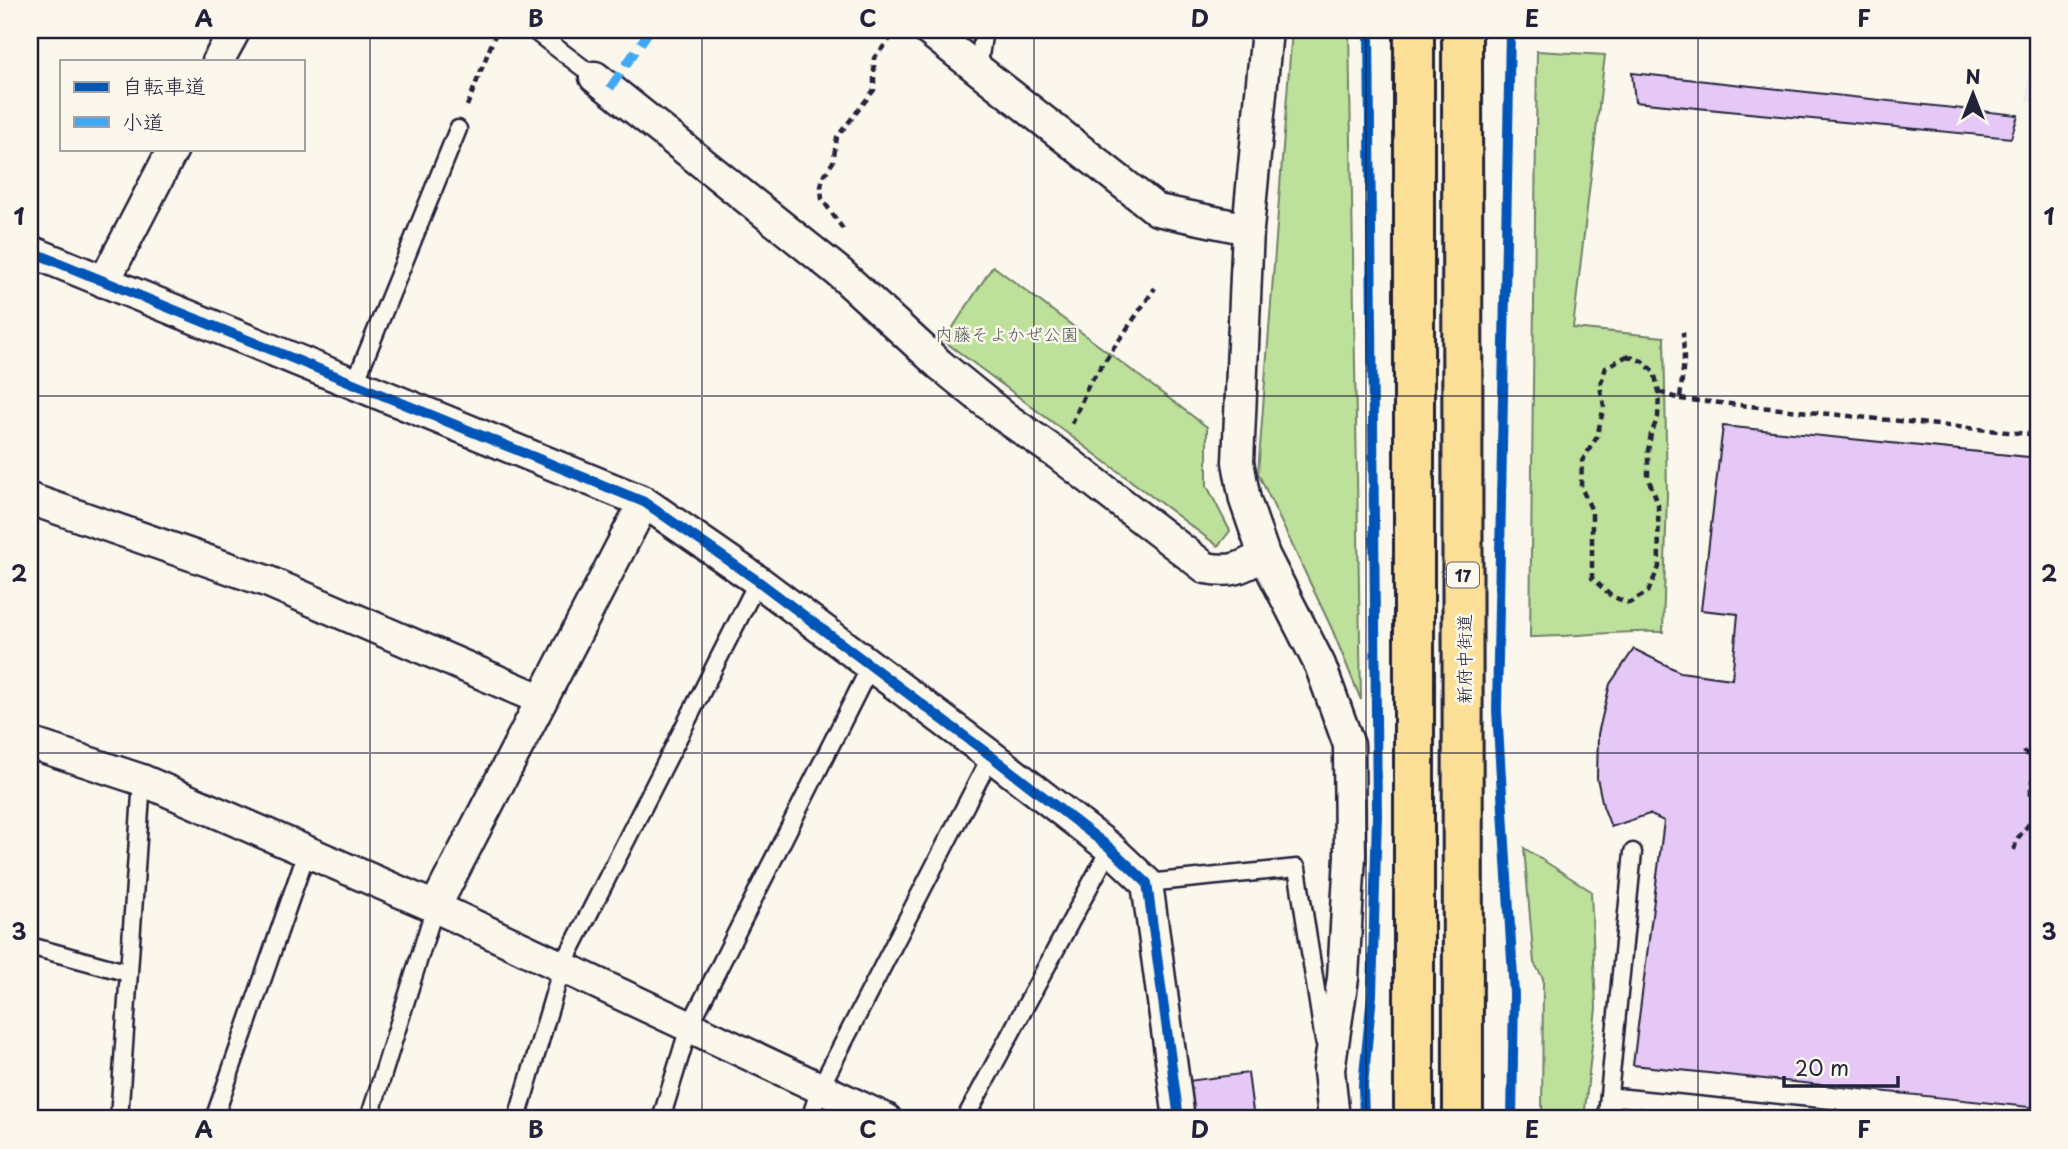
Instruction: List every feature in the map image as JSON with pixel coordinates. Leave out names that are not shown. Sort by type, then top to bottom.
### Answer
[{"type":"main road","points":[[1414,30],[1414,1119]]},
{"type":"main road","name":"新府中街道","points":[[1462,30],[1463,1119]]},
{"type":"street","points":[[219,60],[234,30]]},
{"type":"street","points":[[929,30],[1157,210],[1248,229]]},
{"type":"street","points":[[1267,30],[1248,229],[1238,462],[1245,500],[1264,555],[1320,666],[1349,745],[1348,897],[1343,978],[1329,1070],[1335,1119]]},
{"type":"street","points":[[594,76],[840,273],[939,364],[1003,416],[1059,455],[1206,568],[1227,572],[1264,555]]},
{"type":"street","points":[[104,282],[172,150]]},
{"type":"street","points":[[30,251],[644,502],[758,581],[991,756],[1110,848],[1147,883],[1179,1119]]},
{"type":"street","points":[[30,499],[269,582],[540,699]]},
{"type":"street","points":[[435,907],[644,502]]},
{"type":"street","points":[[30,743],[142,779],[435,907],[887,1119]]},
{"type":"lane","points":[[533,30],[594,76]]},
{"type":"lane","points":[[978,69],[984,30]]},
{"type":"lane","points":[[354,385],[458,129]]},
{"type":"lane","points":[[517,1119],[562,967],[758,581]]},
{"type":"lane","points":[[661,1119],[689,1027],[871,666]]},
{"type":"lane","points":[[810,1119],[820,1088],[991,756]]},
{"type":"lane","points":[[119,1119],[142,779]]},
{"type":"lane","points":[[965,1119],[1110,848]]},
{"type":"lane","points":[[214,1119],[307,851]]},
{"type":"lane","points":[[1607,1117],[1633,852]]},
{"type":"lane","points":[[1147,883],[1297,868],[1329,1070]]},
{"type":"lane","points":[[369,1119],[435,907]]},
{"type":"lane","points":[[30,946],[129,973]]},
{"type":"lane","points":[[1607,1117],[1616,1097],[1835,1119]]},
{"type":"path","points":[[458,129],[497,30]]},
{"type":"path","points":[[840,273],[858,250],[822,199],[823,177],[833,162],[837,137],[874,90],[874,58],[897,30]]},
{"type":"path","points":[[1059,455],[1089,384],[1155,288]]},
{"type":"path","points":[[1680,399],[1684,360],[1683,332]]},
{"type":"path","points":[[1627,356],[1642,361],[1654,372],[1659,392],[1658,417],[1648,451],[1648,478],[1658,503],[1659,567],[1648,592],[1629,603],[1611,596],[1592,578],[1592,511],[1581,487],[1582,461],[1597,437],[1604,406],[1600,386],[1606,367],[1627,356]]},
{"type":"path","points":[[1659,392],[1680,399],[2038,435]]},
{"type":"path","points":[[2014,850],[2017,839],[2038,815],[2031,802],[2030,782],[2038,764],[2023,751]]},
{"type":"shaded area","points":[[2032,30],[2038,30],[2038,103],[2026,102]]},
{"type":"green space","points":[[1292,30],[1349,30],[1361,700],[1332,629],[1258,473]]},
{"type":"green space","points":[[1537,51],[1605,55],[1573,328],[1664,337],[1667,494],[1663,632],[1530,637]]},
{"type":"green space","name":"内藤そよかぜ公園","points":[[993,266],[1207,427],[1207,486],[1230,531],[1218,546],[944,341]]},
{"type":"green space","points":[[1524,848],[1591,891],[1596,1008],[1584,1119],[1542,1119],[1543,978],[1534,963]]},
{"type":"building","points":[[1632,73],[2018,115],[2011,138],[1635,102]]},
{"type":"building","points":[[1723,426],[2038,458],[2038,1108],[1633,1065],[1664,821],[1649,814],[1611,827],[1597,778],[1598,734],[1610,684],[1634,649],[1680,672],[1732,679],[1738,614],[1701,610]]},
{"type":"building","points":[[1248,1073],[1254,1119],[1193,1119],[1188,1081]]},
{"type":"marked path","points":[[610,88],[650,30]]},
{"type":"cycle path","points":[[1364,1119],[1363,1085],[1372,995],[1377,815],[1369,30]]},
{"type":"cycle path","points":[[1510,30],[1497,710],[1514,994],[1512,1119]]},
{"type":"cycle path","points":[[30,251],[644,502],[758,581],[991,756],[1110,848],[1147,883],[1179,1119]]}]
